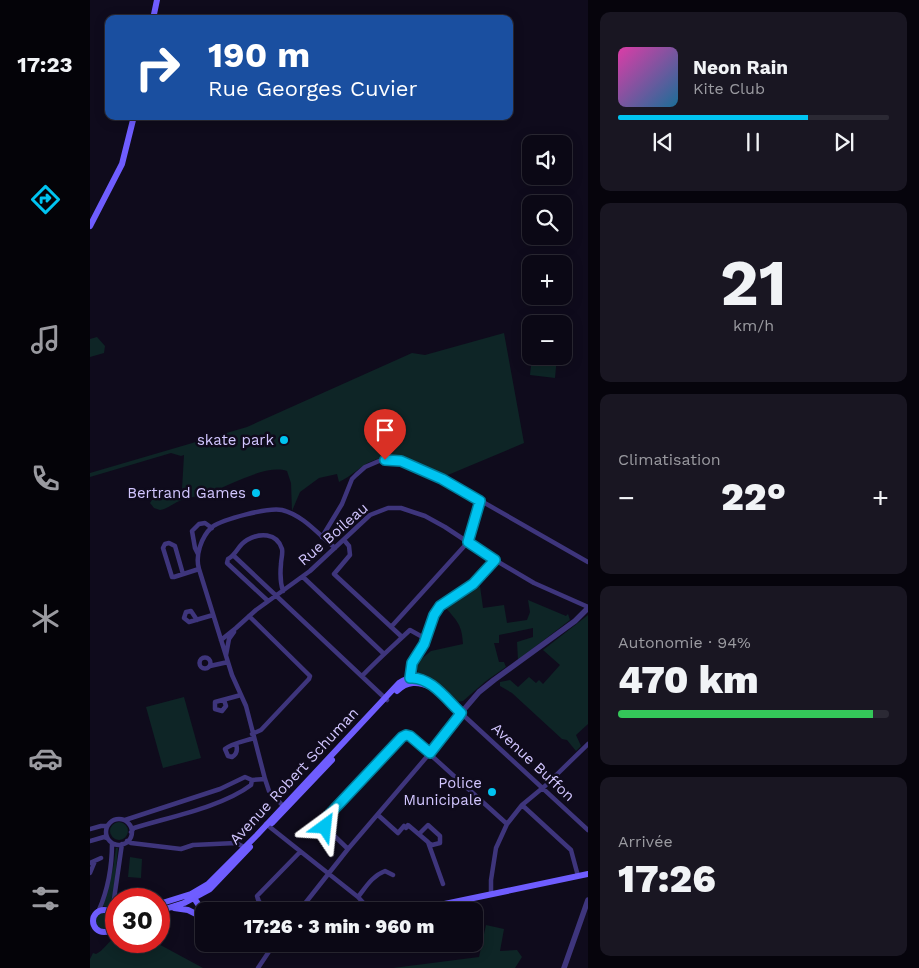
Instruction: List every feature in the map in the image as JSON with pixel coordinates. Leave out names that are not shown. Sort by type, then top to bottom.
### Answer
[{"type":"main road","points":[[155,15],[157,0]]},
{"type":"main road","points":[[90,226],[122,164],[133,120]]},
{"type":"main road","points":[[410,678],[426,680],[442,695]]},
{"type":"main road","name":"Avenue Robert Schuman","points":[[170,901],[207,891],[219,882],[267,826],[386,699],[410,678]]},
{"type":"main road","name":"Avenue Robert Schuman","points":[[184,907],[192,896],[208,884],[267,826]]},
{"type":"main road","points":[[450,902],[588,874]]},
{"type":"main road","points":[[199,902],[207,891]]},
{"type":"main road","points":[[192,896],[196,902]]},
{"type":"main road","points":[[170,908],[184,907],[195,913]]},
{"type":"main road","points":[[105,910],[99,910],[94,914],[91,921],[92,928],[105,932]]},
{"type":"street","points":[[322,537],[342,504],[352,479],[374,463],[385,460],[401,461],[442,479],[588,562]]},
{"type":"street","points":[[391,627],[468,542],[480,501]]},
{"type":"street","name":"Rue Boileau","points":[[221,640],[268,601],[302,577],[370,515],[383,510],[401,508],[425,516],[534,583],[588,608]]},
{"type":"street","points":[[284,808],[269,791],[247,710],[217,630],[199,569],[198,554],[212,528],[223,522],[264,510],[282,510],[299,517],[335,548]]},
{"type":"street","points":[[198,554],[194,548],[192,531],[199,524],[205,523],[212,528]]},
{"type":"street","points":[[268,601],[227,563],[228,559],[234,556],[241,545],[248,539],[261,535],[273,537],[282,549],[280,576],[283,591]]},
{"type":"street","points":[[344,540],[349,546],[350,555],[334,574],[402,637]]},
{"type":"street","points":[[183,574],[175,546],[169,543],[164,544],[163,548],[171,575],[174,577],[199,569]]},
{"type":"street","points":[[234,556],[386,699]]},
{"type":"street","points":[[410,678],[415,657],[424,644],[434,615],[440,606],[473,584],[495,560]]},
{"type":"street","points":[[302,577],[384,654]]},
{"type":"street","points":[[306,902],[479,692],[574,621],[588,608]]},
{"type":"street","points":[[197,620],[213,615]]},
{"type":"street","points":[[236,744],[262,730],[310,676],[249,616]]},
{"type":"street","name":"Rue Boileau","points":[[226,656],[229,639],[236,628]]},
{"type":"street","points":[[217,630],[229,634]]},
{"type":"street","points":[[362,676],[410,630],[426,639]]},
{"type":"street","points":[[210,666],[228,662]]},
{"type":"street","points":[[224,700],[241,695]]},
{"type":"street","points":[[442,695],[461,713]]},
{"type":"street","name":"Avenue Buffon","points":[[461,713],[588,830]]},
{"type":"street","points":[[348,849],[325,827],[325,819],[406,735],[410,736],[430,753],[507,824]]},
{"type":"street","points":[[491,894],[491,880],[496,848],[507,824],[522,805],[588,744]]},
{"type":"street","points":[[99,910],[107,886],[112,857],[112,843],[107,838],[106,830],[113,820],[125,820],[220,789],[244,776],[252,780],[265,779]]},
{"type":"street","points":[[119,888],[125,843],[134,828],[222,801],[247,789],[251,785],[252,780]]},
{"type":"street","points":[[522,805],[570,850],[578,876]]},
{"type":"street","points":[[378,815],[398,833],[404,826],[406,828],[408,825],[432,845],[440,843],[440,836],[428,825],[419,834]]},
{"type":"street","points":[[125,820],[130,825],[131,832]]},
{"type":"street","points":[[90,829],[107,826]]},
{"type":"street","points":[[267,826],[363,902]]},
{"type":"street","points":[[90,841],[104,837],[107,838]]},
{"type":"street","points":[[428,842],[443,884]]},
{"type":"street","points":[[112,843],[131,843],[181,849],[193,845],[236,843],[244,847]]},
{"type":"street","points":[[258,902],[257,896],[300,852]]},
{"type":"street","points":[[90,873],[93,862],[101,858]]},
{"type":"street","points":[[358,897],[372,878],[385,871],[393,875]]},
{"type":"street","points":[[564,968],[588,900]]},
{"type":"street","points":[[262,966],[269,952]]},
{"type":"green space","points":[[504,333],[524,443],[443,477],[409,461],[391,457],[381,458],[368,463],[339,482],[337,474],[319,478],[300,492],[292,511],[291,483],[287,471],[269,470],[249,476],[211,492],[181,500],[160,510],[154,508],[150,503],[152,500],[182,489],[184,455],[171,453],[90,477],[90,473],[247,427],[412,353],[425,355]]},
{"type":"green space","points":[[97,337],[105,346],[104,353],[90,357],[90,339]]},
{"type":"green space","points":[[531,365],[556,365],[555,378],[530,375]]},
{"type":"green space","points":[[480,586],[483,608],[504,605],[507,623],[527,620],[530,612],[528,600],[566,616],[568,614],[570,620],[518,660],[517,642],[533,637],[533,628],[499,635],[499,643],[494,643],[499,662],[504,662],[506,667],[463,701],[457,702],[432,679],[418,673],[415,664],[431,651],[463,644],[458,623],[444,606],[449,603],[451,605]]},
{"type":"green space","points":[[588,615],[588,724],[576,735],[581,746],[576,751],[567,740],[562,739],[512,693],[500,686],[500,682],[510,680],[518,687],[529,677],[536,683],[539,680],[543,684],[560,665],[543,650]]},
{"type":"green space","points":[[184,697],[201,758],[163,768],[146,707]]},
{"type":"green space","points":[[119,822],[125,825],[128,831],[125,837],[119,840],[113,837],[110,831],[113,825]]},
{"type":"green space","points":[[116,848],[118,848],[114,888],[108,888]]},
{"type":"green space","points":[[130,857],[142,859],[141,878],[128,877]]},
{"type":"green space","points":[[105,914],[105,928],[103,929],[97,927],[95,921],[97,915]]},
{"type":"green space","points":[[486,925],[504,929],[500,951],[517,950],[522,957],[515,968],[393,968],[479,957],[480,952],[483,952]]},
{"type":"green space","points":[[105,947],[105,953],[170,953],[170,950],[203,968],[90,968],[90,959],[93,953],[99,953]]},
{"type":"place","name":"skate park","points":[[284,440]]},
{"type":"place","name":"Bertrand Games","points":[[256,493]]},
{"type":"place","name":"Police Municipale","points":[[492,792]]},
{"type":"route","points":[[325,827],[325,819],[402,737],[410,736],[430,753],[461,713],[431,683],[420,678],[410,678],[412,663],[424,644],[434,615],[440,606],[473,584],[495,560],[468,542],[480,501],[442,479],[401,461],[385,460]]}]
